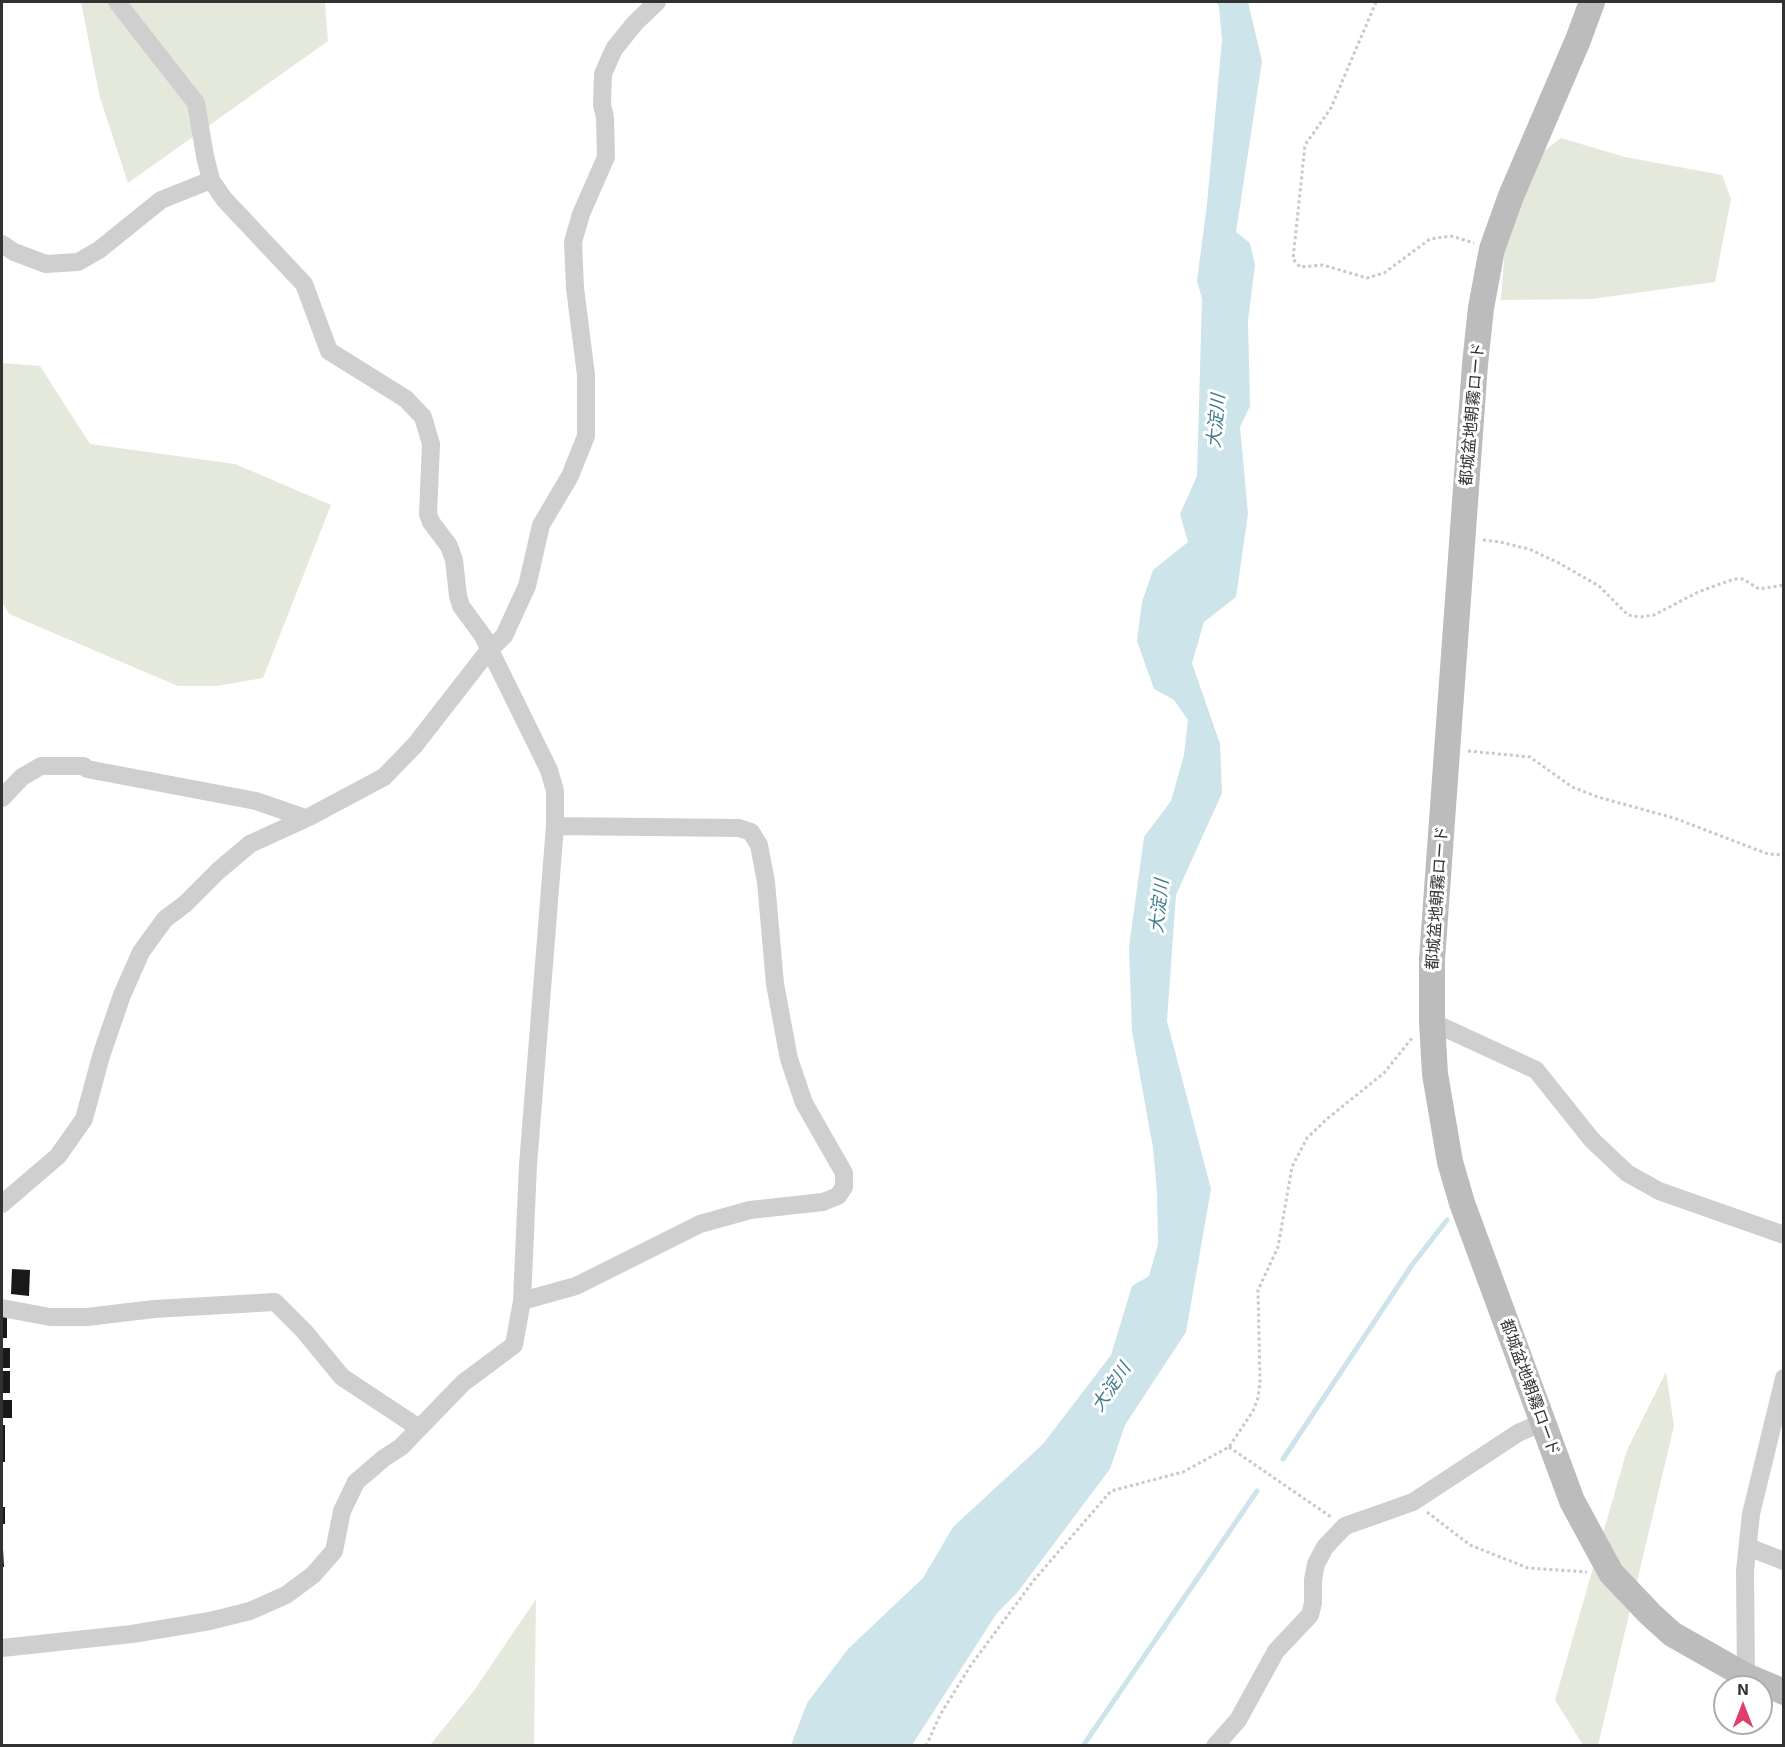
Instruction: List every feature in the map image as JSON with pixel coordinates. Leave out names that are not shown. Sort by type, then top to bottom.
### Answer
[{"type":"street","points":[[2,1648],[132,1634],[210,1621],[250,1611],[286,1595],[313,1575],[334,1551],[342,1511],[356,1482],[401,1447],[463,1383],[514,1345],[522,1301],[528,1165],[555,826],[555,791],[549,770],[483,636],[461,606],[449,546],[431,522],[428,514],[431,444],[423,417],[406,399],[329,351],[304,284],[224,199],[211,180],[196,103],[117,2]]},
{"type":"street","points":[[2,1204],[58,1156],[84,1119],[101,1056],[122,995],[141,952],[165,919],[250,844],[384,777],[415,745],[489,650],[504,636],[527,586],[541,525],[570,476],[586,436],[586,375],[575,288],[573,242],[581,214],[606,157],[605,117],[602,105],[603,75],[614,49],[657,2]]},
{"type":"street","name":"都城盆地朝霧ロード","points":[[1592,2],[1578,40],[1510,196],[1492,249],[1481,309],[1475,364],[1432,959],[1435,1074],[1450,1162],[1462,1203],[1572,1501],[1611,1572],[1650,1614],[1672,1634],[1744,1675]]},
{"type":"street","points":[[2,244],[14,252],[46,264],[78,262],[99,250],[161,200],[211,180]]},
{"type":"street","points":[[2,798],[22,777],[41,766],[84,766],[87,769],[256,801],[305,818]]},
{"type":"street","points":[[522,1301],[576,1286],[700,1224],[750,1210],[823,1202],[837,1196],[844,1187],[844,1173],[804,1103],[789,1059],[775,984],[766,882],[759,845],[751,832],[739,828],[555,826]]},
{"type":"street","points":[[1432,1022],[1536,1070],[1592,1140],[1627,1173],[1659,1191],[1784,1235]]},
{"type":"street","points":[[2,1308],[50,1317],[87,1317],[154,1309],[275,1302],[304,1331],[342,1377],[419,1428]]},
{"type":"street","points":[[1746,1675],[1745,1571],[1751,1514],[1784,1378]]},
{"type":"street","points":[[1215,1746],[1238,1720],[1265,1667],[1276,1651],[1310,1615],[1316,1564],[1325,1547],[1344,1526],[1413,1502],[1518,1433],[1543,1422]]},
{"type":"street","points":[[1748,1547],[1784,1561]]},
{"type":"path","points":[[1377,2],[1331,108],[1305,145],[1293,259],[1300,267],[1323,265],[1367,278],[1384,273],[1430,239],[1451,236],[1492,249]]},
{"type":"path","points":[[1462,539],[1500,542],[1529,549],[1578,573],[1599,586],[1628,615],[1640,617],[1654,615],[1698,592],[1734,579],[1743,579],[1760,589],[1784,585]]},
{"type":"path","points":[[1447,749],[1530,757],[1572,787],[1598,797],[1674,818],[1768,854],[1784,855]]},
{"type":"path","points":[[926,1746],[940,1715],[971,1665],[1034,1580],[1111,1491],[1183,1472],[1228,1447],[1253,1411],[1258,1398],[1260,1382],[1258,1290],[1278,1247],[1292,1167],[1307,1138],[1384,1073],[1420,1028],[1432,1022]]},
{"type":"path","points":[[1228,1447],[1344,1526]]},
{"type":"path","points":[[1413,1502],[1470,1545],[1528,1568],[1611,1572]]},
{"type":"shaded area","points":[[81,2],[325,2],[328,41],[128,183],[100,98]]},
{"type":"shaded area","points":[[1561,138],[1625,157],[1722,175],[1731,199],[1715,282],[1592,299],[1501,300],[1505,245],[1539,155]]},
{"type":"shaded area","points":[[2,363],[40,366],[90,444],[235,464],[331,505],[263,678],[217,686],[178,686],[9,614],[2,601]]},
{"type":"shaded area","points":[[1666,1372],[1674,1426],[1598,1745],[1583,1745],[1555,1700],[1627,1450]]},
{"type":"shaded area","points":[[536,1599],[534,1745],[430,1745],[473,1692]]},
{"type":"water","name":"大淀川","points":[[1216,2],[1248,2],[1262,61],[1236,232],[1250,243],[1255,265],[1248,321],[1250,406],[1240,427],[1248,514],[1236,597],[1204,622],[1192,663],[1220,744],[1222,793],[1176,895],[1167,1021],[1211,1189],[1186,1332],[1125,1425],[1110,1469],[1017,1593],[997,1613],[912,1745],[791,1745],[807,1703],[848,1649],[923,1578],[953,1527],[1043,1444],[1111,1355],[1132,1286],[1149,1276],[1158,1244],[1153,1148],[1132,1031],[1129,947],[1144,837],[1171,801],[1184,755],[1188,720],[1174,700],[1154,689],[1137,641],[1142,602],[1153,570],[1188,542],[1180,514],[1197,476],[1202,299],[1197,281],[1207,204],[1222,40],[1219,6]]},
{"type":"building","points":[[12,1269],[30,1270],[29,1296],[11,1294]]},
{"type":"building","points":[[2,1316],[7,1316],[7,1338],[2,1338]]},
{"type":"building","points":[[2,1348],[10,1348],[10,1368],[2,1368]]},
{"type":"building","points":[[2,1371],[10,1371],[10,1393],[2,1393]]},
{"type":"building","points":[[2,1400],[12,1400],[12,1418],[2,1418]]},
{"type":"building","points":[[2,1425],[5,1425],[5,1462],[2,1462]]},
{"type":"building","points":[[2,1507],[5,1507],[5,1524],[2,1524]]},
{"type":"building","points":[[3,1549],[4,1567],[2,1567]]},
{"type":"waterway","points":[[1283,1459],[1412,1265],[1447,1220]]},
{"type":"waterway","points":[[1083,1746],[1257,1491]]}]
